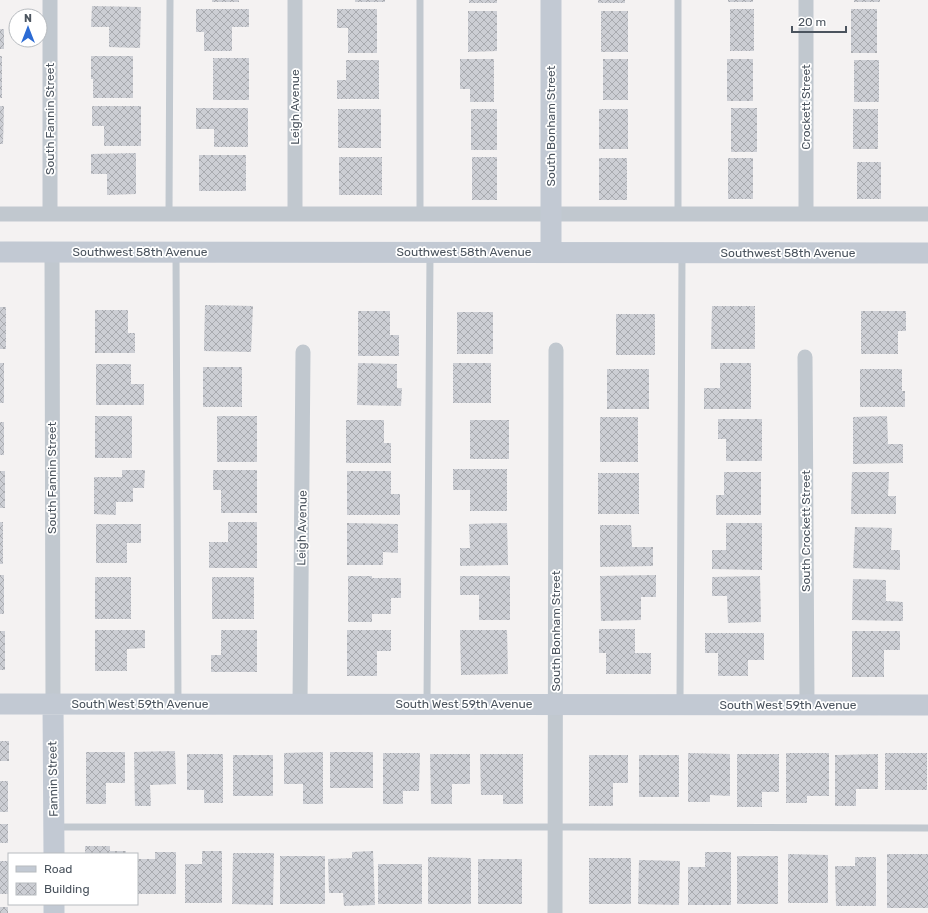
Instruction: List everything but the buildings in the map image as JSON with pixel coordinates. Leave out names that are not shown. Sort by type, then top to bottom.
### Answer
[{"type":"street","name":"South Fannin Street","points":[[50,0],[50,214]]},
{"type":"street","name":"Leigh Avenue","points":[[295,0],[295,214]]},
{"type":"street","name":"South Bonham Street","points":[[551,0],[551,252]]},
{"type":"street","name":"Crockett Street","points":[[806,0],[806,214]]},
{"type":"street","points":[[0,214],[928,214]]},
{"type":"street","name":"Southwest 58th Avenue","points":[[0,252],[928,253]]},
{"type":"street","name":"South Fannin Street","points":[[52,252],[52,704]]},
{"type":"street","name":"South Bonham Street","points":[[556,350],[556,913]]},
{"type":"street","name":"Leigh Avenue","points":[[300,704],[303,352]]},
{"type":"street","name":"South Crockett Street","points":[[805,357],[807,704]]},
{"type":"street","name":"South West 59th Avenue","points":[[0,704],[928,705]]},
{"type":"street","name":"Fannin Street","points":[[52,704],[54,853]]},
{"type":"lane","points":[[169,214],[170,0]]},
{"type":"lane","points":[[420,0],[420,214]]},
{"type":"lane","points":[[678,0],[678,214]]},
{"type":"lane","points":[[176,252],[178,704]]},
{"type":"lane","points":[[427,704],[430,252]]},
{"type":"lane","points":[[680,704],[682,253]]},
{"type":"lane","points":[[54,827],[556,826],[928,828]]}]
